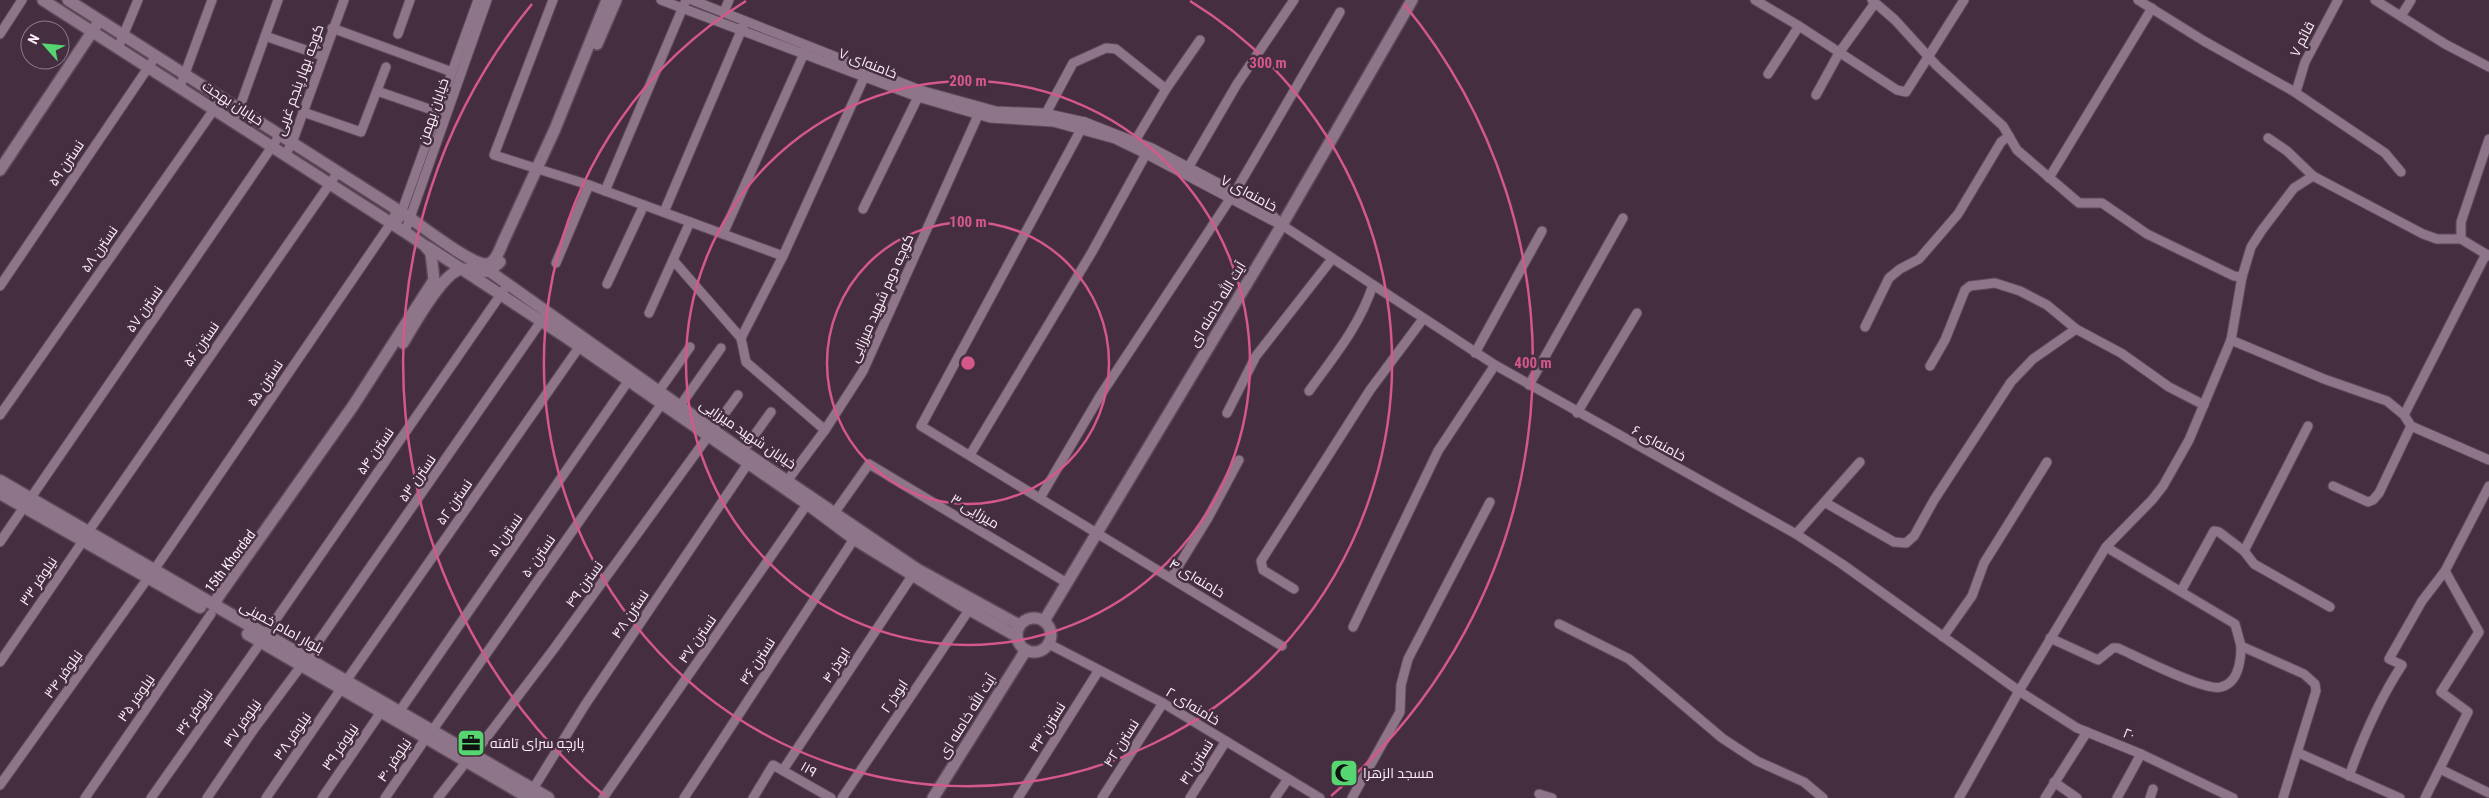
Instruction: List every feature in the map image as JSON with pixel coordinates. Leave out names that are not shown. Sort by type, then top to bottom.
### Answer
[{"type":"main road","name":"بلوار امام خمینی","points":[[0,481],[27,503],[344,685],[399,712],[429,734]]},
{"type":"main road","name":"بلوار امام خمینی","points":[[0,493],[27,503]]},
{"type":"main road","name":"بلوار امام خمینی","points":[[344,685],[381,712],[429,734],[530,795],[548,798]]},
{"type":"street","points":[[0,34],[22,0]]},
{"type":"street","name":"خیابان بهجت","points":[[43,0],[424,245]]},
{"type":"street","points":[[60,11],[68,0]]},
{"type":"street","name":"خیابان بهجت","points":[[68,0],[441,239]]},
{"type":"street","points":[[118,48],[138,0]]},
{"type":"street","points":[[180,87],[212,0]]},
{"type":"street","points":[[232,120],[239,109],[278,0]]},
{"type":"street","name":"کوچه بهار پنجم غربی","points":[[285,154],[292,143],[332,28],[344,0]]},
{"type":"street","points":[[398,34],[410,0]]},
{"type":"street","name":"خیابان بهمن","points":[[398,227],[478,0]]},
{"type":"street","name":"خیابان بهمن","points":[[403,213],[487,0]]},
{"type":"street","points":[[553,0],[494,155],[589,185],[784,256]]},
{"type":"street","points":[[463,269],[490,271],[499,264],[504,256],[607,0]]},
{"type":"street","points":[[466,256],[484,264],[489,263],[495,258],[540,169],[616,0]]},
{"type":"street","name":"خامنه‌ای ۷","points":[[661,0],[685,3],[744,25],[866,73],[918,97],[1014,120],[1044,117],[1136,141],[1188,168],[1282,225]]},
{"type":"street","name":"خامنه‌ای ۷","points":[[692,0],[724,12],[744,25]]},
{"type":"street","points":[[724,12],[729,0]]},
{"type":"street","points":[[1188,168],[1237,84],[1294,0]]},
{"type":"street","name":"آیت الله خامنه ای","points":[[1044,621],[1282,225],[1412,0]]},
{"type":"street","points":[[1755,0],[1800,26],[1897,90],[1906,92],[1964,0]]},
{"type":"street","points":[[2138,0],[2211,45],[2296,92],[2385,153],[2401,172]]},
{"type":"street","name":"قائم ۷","points":[[2296,92],[2305,62],[2338,0]]},
{"type":"street","points":[[2375,0],[2445,44],[2489,67]]},
{"type":"street","points":[[2400,16],[2412,0]]},
{"type":"street","points":[[1816,95],[1839,53],[1873,2],[1895,20],[1928,55],[2003,126],[2017,150],[2079,203],[2102,203],[2147,234],[2234,276],[2242,277]]},
{"type":"street","points":[[605,191],[685,3]]},
{"type":"street","points":[[2049,178],[2152,8]]},
{"type":"street","points":[[1040,498],[1100,396],[1232,196],[1340,12]]},
{"type":"street","points":[[0,170],[96,18]]},
{"type":"street","points":[[664,212],[744,25]]},
{"type":"street","points":[[1768,74],[1800,26]]},
{"type":"street","points":[[332,28],[452,72]]},
{"type":"street","points":[[0,157],[89,29]]},
{"type":"street","points":[[265,36],[323,56]]},
{"type":"street","points":[[1136,141],[1166,89],[1200,40]]},
{"type":"street","points":[[1044,117],[1073,63],[1106,48],[1116,49],[1166,89]]},
{"type":"street","points":[[723,234],[806,49]]},
{"type":"street","name":"نسترن ۵۹","points":[[0,286],[147,66],[156,56]]},
{"type":"street","points":[[303,112],[361,132],[386,67]]},
{"type":"street","points":[[741,338],[784,256],[866,73]]},
{"type":"street","name":"خامنه‌ای ۷","points":[[866,73],[980,111]]},
{"type":"street","points":[[377,91],[438,112]]},
{"type":"street","points":[[863,209],[918,97]]},
{"type":"street","name":"نسترن ۵۸","points":[[0,415],[222,98]]},
{"type":"street","name":"کوچه دوم شهید میرزایی","points":[[785,484],[825,430],[862,371],[980,111]]},
{"type":"street","name":"خامنه‌ای ۷","points":[[1084,126],[1115,139],[1232,196]]},
{"type":"street","name":"خامنه‌ای ۴","points":[[1084,126],[921,426],[1282,646]]},
{"type":"street","name":"نسترن ۵۷","points":[[0,542],[280,135]]},
{"type":"street","points":[[1865,327],[1889,278],[1900,269],[1919,259],[1958,214],[2002,142],[2009,136]]},
{"type":"street","points":[[2268,138],[2287,151],[2313,176],[2423,234],[2437,239],[2460,239],[2488,255],[2404,414]]},
{"type":"street","points":[[2460,239],[2461,222],[2489,139]]},
{"type":"street","points":[[970,455],[1092,252],[1146,154]]},
{"type":"street","name":"نسترن ۵۶","points":[[85,537],[338,172]]},
{"type":"street","points":[[1960,798],[2018,691],[2106,547],[2152,500],[2163,486],[2189,440],[2231,340],[2242,277],[2251,247],[2294,188],[2313,176]]},
{"type":"street","points":[[556,263],[589,185]]},
{"type":"street","points":[[607,284],[644,205]]},
{"type":"street","name":"نسترن ۵۵","points":[[151,574],[398,227],[403,213]]},
{"type":"street","points":[[1529,385],[1623,218]]},
{"type":"street","points":[[649,313],[690,222]]},
{"type":"street","name":"خامنه‌ای ۶","points":[[1282,225],[1495,366],[1796,534],[1842,564],[2018,691]]},
{"type":"street","points":[[1475,352],[1542,232]]},
{"type":"street","points":[[441,239],[447,259],[443,282]]},
{"type":"street","name":"خیابان شهید میرزایی","points":[[441,239],[508,284],[544,316],[785,484],[810,500],[836,512],[917,569],[1018,631]]},
{"type":"street","name":"خیابان شهید میرزایی","points":[[424,245],[500,294],[544,316]]},
{"type":"street","name":"15th Khordad","points":[[213,610],[218,597],[358,398],[434,280],[434,266],[431,253],[424,245]]},
{"type":"street","points":[[1227,413],[1256,356],[1332,259]]},
{"type":"street","points":[[673,260],[741,338],[746,362],[755,372],[825,430]]},
{"type":"street","name":"15th Khordad","points":[[213,610],[224,600],[382,374],[443,282],[455,272],[463,269]]},
{"type":"street","points":[[1930,366],[1945,340],[1965,290],[1970,286],[1995,283],[2020,291],[2047,305],[2076,329],[2121,353],[2168,387],[2204,404]]},
{"type":"street","name":"نسترن ۵۴","points":[[263,638],[508,284]]},
{"type":"street","points":[[1309,391],[1354,328],[1364,311],[1372,285]]},
{"type":"street","points":[[1577,413],[1637,313]]},
{"type":"street","name":"نسترن ۵۳","points":[[304,662],[544,316]]},
{"type":"street","points":[[1294,589],[1263,570],[1261,561],[1370,390],[1423,318]]},
{"type":"street","points":[[1826,503],[1894,542],[1906,543],[1914,536],[1934,500],[2011,382],[2033,359],[2076,329]]},
{"type":"street","points":[[2231,340],[2324,379],[2386,401],[2404,414],[2411,426],[2489,460]]},
{"type":"street","name":"نسترن ۵۲","points":[[344,685],[582,342]]},
{"type":"street","name":"نسترن ۵۰","points":[[429,734],[662,397],[690,347]]},
{"type":"street","points":[[680,406],[721,348]]},
{"type":"street","points":[[1352,626],[1438,451],[1495,366]]},
{"type":"street","name":"نسترن ۵۱","points":[[399,712],[632,377]]},
{"type":"street","name":"نسترن ۴۹","points":[[438,798],[553,650],[738,395]]},
{"type":"street","name":"خیابان شهید میرزایی","points":[[662,397],[680,406],[710,433]]},
{"type":"street","name":"نسترن ۴۸","points":[[530,795],[585,705],[748,457],[771,412]]},
{"type":"street","points":[[2244,551],[2308,426]]},
{"type":"street","points":[[2333,486],[2368,502],[2374,500],[2411,426]]},
{"type":"street","points":[[1171,578],[1208,518],[1240,460]]},
{"type":"street","points":[[1796,534],[1826,503],[1860,462]]},
{"type":"street","points":[[1943,637],[1972,596],[1984,563],[2047,462]]},
{"type":"street","name":"میرزایی ۳","points":[[836,512],[869,464],[1066,583]]},
{"type":"street","points":[[2349,776],[2370,723],[2402,665],[2390,659],[2422,601],[2445,571],[2488,492]]},
{"type":"street","name":"خیابان شهید میرزایی","points":[[810,500],[854,539],[912,576],[969,610],[1018,631]]},
{"type":"street","name":"نسترن ۴۷","points":[[603,798],[810,500]]},
{"type":"street","points":[[1352,798],[1400,712],[1401,685],[1408,658],[1490,502]]},
{"type":"street","points":[[2181,592],[2214,531],[2220,532],[2244,551],[2254,564],[2330,607]]},
{"type":"street","name":"نیلوفر ۳۳","points":[[0,662],[85,537]]},
{"type":"street","name":"نسترن ۴۶","points":[[684,798],[854,539]]},
{"type":"street","points":[[2050,638],[2098,660],[2113,648],[2118,648],[2196,683],[2219,688],[2228,684],[2234,678],[2241,658],[2241,646],[2235,624],[2106,547]]},
{"type":"street","points":[[2425,798],[2468,712],[2441,692],[2479,632],[2445,571]]},
{"type":"street","name":"نیلوفر ۳۴","points":[[0,785],[151,574]]},
{"type":"street","name":"ابوذر ۴","points":[[783,770],[912,576]]},
{"type":"street","name":"نیلوفر ۳۵","points":[[84,798],[213,610]]},
{"type":"street","name":"ابوذر ۲","points":[[842,798],[969,610]]},
{"type":"street","points":[[1030,618],[1044,621],[1050,629],[1049,644],[1041,651],[1026,650],[1019,644],[1018,631],[1030,618]]},
{"type":"street","points":[[1559,624],[1629,659],[1722,738],[1757,761],[1804,782],[1823,798]]},
{"type":"street","name":"نیلوفر ۳۶","points":[[151,798],[263,638]]},
{"type":"street","name":"خامنه‌ای ۲","points":[[1049,644],[1163,703],[1320,798]]},
{"type":"street","points":[[2241,646],[2304,674],[2316,684],[2316,691],[2283,798]]},
{"type":"street","name":"آیت الله خامنه ای","points":[[933,798],[1026,650]]},
{"type":"street","name":"نیلوفر ۳۷","points":[[207,798],[254,729],[304,662]]},
{"type":"street","name":"نسترن ۴۳","points":[[1018,798],[1099,670]]},
{"type":"street","name":"نیلوفر ۳۸","points":[[266,798],[344,685]]},
{"type":"street","name":"۲۰","points":[[2018,691],[2087,732],[2141,754],[2233,798]]},
{"type":"street","name":"نسترن ۴۲","points":[[1102,798],[1163,703]]},
{"type":"street","name":"نیلوفر ۳۹","points":[[322,798],[381,712]]},
{"type":"street","points":[[2045,798],[2087,732]]},
{"type":"street","name":"نیلوفر ۴۰","points":[[385,798],[429,734]]},
{"type":"street","name":"نسترن ۴۱","points":[[1190,798],[1226,741]]},
{"type":"street","points":[[2117,798],[2141,754]]},
{"type":"street","points":[[2300,754],[2400,798]]},
{"type":"street","name":"۱۱۹","points":[[753,798],[773,765],[831,798]]},
{"type":"street","points":[[2440,769],[2489,793]]},
{"type":"street","points":[[1275,798],[1288,779]]},
{"type":"street","points":[[2054,782],[2076,798]]},
{"type":"street","points":[[1539,794],[1552,798]]},
{"type":"place","name":"پارچه سرای تافته","points":[[471,743]]},
{"type":"place","name":"مسجد الزهرا","points":[[1344,773]]}]
